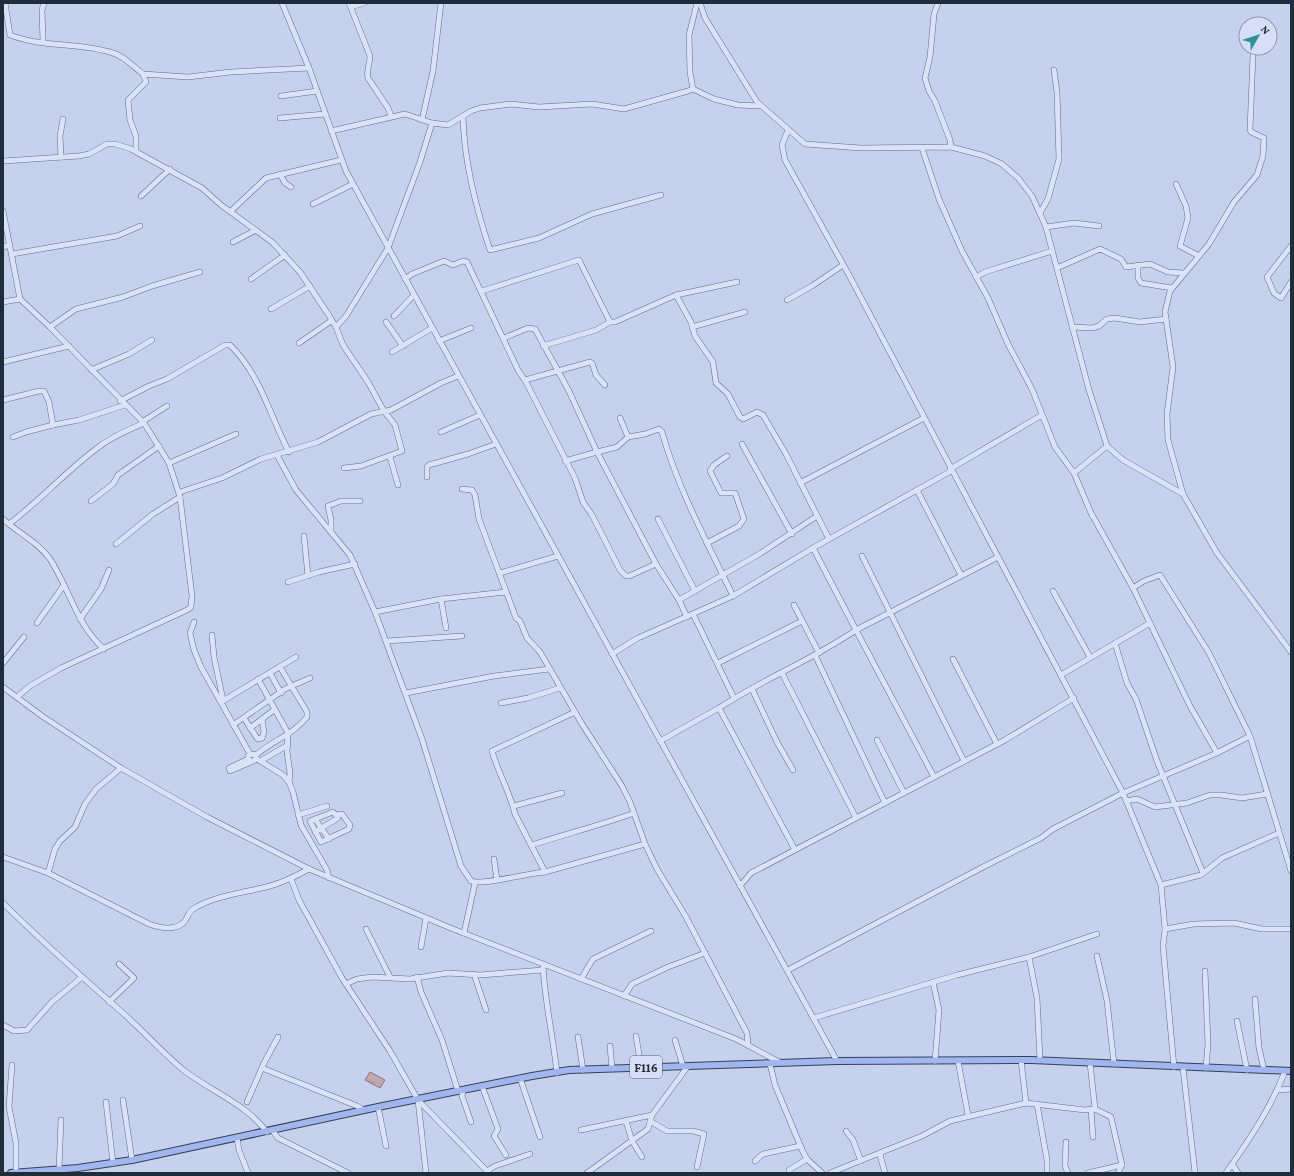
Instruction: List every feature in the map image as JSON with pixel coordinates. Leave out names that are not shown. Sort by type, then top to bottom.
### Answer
[{"type":"main road","name":"F116","points":[[11,1173],[59,1169],[78,1170],[237,1138],[378,1107],[520,1078],[557,1072],[612,1068],[782,1063],[1021,1060],[1183,1068],[1288,1071]]},
{"type":"street","points":[[5,3],[10,35],[57,46],[91,48],[114,53],[143,74],[188,77],[231,72],[309,68]]},
{"type":"street","points":[[43,42],[42,10],[44,3]]},
{"type":"street","points":[[282,3],[309,68],[341,160],[353,184],[740,886],[788,970],[837,1062]]},
{"type":"street","points":[[364,3],[350,5],[370,56],[370,64],[367,72],[368,78],[391,116]]},
{"type":"street","points":[[422,120],[433,71],[441,3]]},
{"type":"street","points":[[693,89],[690,72],[689,34],[697,3]]},
{"type":"street","points":[[700,3],[705,18],[757,102],[805,144],[861,148],[951,147],[985,156],[1002,164],[1018,178],[1027,190],[1046,227],[1089,390],[1107,446],[1123,460],[1183,494]]},
{"type":"street","points":[[938,3],[934,14],[930,57],[925,78],[950,140],[951,147]]},
{"type":"street","points":[[1253,56],[1253,77],[1249,124],[1252,132],[1264,138],[1263,156],[1257,174],[1248,187],[1234,202],[1209,244],[1183,273],[1172,288],[1165,312],[1173,367],[1167,414],[1168,440],[1183,494],[1217,553],[1291,652]]},
{"type":"street","points":[[1040,213],[1048,199],[1059,159],[1057,92],[1054,70]]},
{"type":"street","points":[[136,151],[136,136],[130,120],[128,100],[146,82],[143,74]]},
{"type":"street","points":[[331,131],[405,114],[432,123],[448,125],[471,111],[480,108],[511,104],[540,107],[592,104],[624,108],[693,89],[714,99],[738,105],[761,106]]},
{"type":"street","points":[[281,96],[317,91]]},
{"type":"street","points":[[280,118],[325,114]]},
{"type":"street","points":[[463,117],[464,141],[474,189],[490,250],[539,238],[592,214],[661,194]]},
{"type":"street","points":[[61,157],[60,136],[63,119]]},
{"type":"street","points":[[336,328],[346,316],[388,248],[420,162],[432,123]]},
{"type":"street","points":[[788,130],[782,145],[785,160],[843,265],[951,470],[1074,698],[1126,801],[1161,885],[1165,929],[1163,946],[1174,1067]]},
{"type":"street","points":[[3,161],[89,154],[107,144],[115,144],[136,151],[202,188],[286,255],[310,286],[336,328],[343,345],[368,382],[384,411],[395,425],[403,449],[402,451],[390,456],[355,468],[344,468]]},
{"type":"street","points":[[922,148],[939,199],[1032,389],[1055,447],[1074,473],[1092,513],[1134,588],[1190,706],[1218,753]]},
{"type":"street","points":[[231,211],[258,183],[266,178],[341,160]]},
{"type":"street","points":[[141,196],[170,169]]},
{"type":"street","points":[[280,174],[285,183],[291,187]]},
{"type":"street","points":[[313,204],[353,184]]},
{"type":"street","points":[[1176,184],[1186,206],[1188,218],[1180,246],[1199,256]]},
{"type":"street","points":[[3,212],[12,254],[16,286],[20,299],[50,326],[120,401],[143,422],[169,462],[180,494],[192,596],[191,607],[177,615],[61,668],[30,686],[17,697]]},
{"type":"street","points":[[1046,227],[1074,223],[1099,226]]},
{"type":"street","points":[[12,254],[117,236],[140,226]]},
{"type":"street","points":[[233,242],[256,230]]},
{"type":"street","points":[[3,247],[10,245]]},
{"type":"street","points":[[1291,246],[1266,277],[1274,293],[1281,298],[1291,282]]},
{"type":"street","points":[[1057,268],[1100,249],[1121,259],[1126,266],[1155,265],[1159,269],[1183,273]]},
{"type":"street","points":[[976,277],[991,270],[1052,251]]},
{"type":"street","points":[[251,279],[286,255]]},
{"type":"street","points":[[405,279],[412,274],[446,260],[453,265],[466,261],[482,291],[518,370],[525,380],[576,482],[583,502],[592,515],[623,574],[629,576],[656,564]]},
{"type":"street","points":[[482,291],[579,260],[610,322]]},
{"type":"street","points":[[787,300],[812,286],[843,265]]},
{"type":"street","points":[[1138,265],[1138,278],[1141,283],[1172,288]]},
{"type":"street","points":[[50,326],[76,309],[123,297],[152,286],[200,272]]},
{"type":"street","points":[[543,346],[596,330],[610,322],[615,322],[676,295],[737,282]]},
{"type":"street","points":[[271,309],[310,286]]},
{"type":"street","points":[[394,316],[414,295]]},
{"type":"street","points":[[676,295],[688,315],[695,336],[713,362],[716,383],[728,394],[740,418],[757,412],[763,415],[829,539]]},
{"type":"street","points":[[3,302],[20,299]]},
{"type":"street","points":[[692,327],[745,312]]},
{"type":"street","points":[[1072,326],[1092,328],[1099,326],[1107,319],[1114,318],[1140,322],[1166,319]]},
{"type":"street","points":[[299,342],[331,321]]},
{"type":"street","points":[[386,322],[403,346]]},
{"type":"street","points":[[392,352],[432,328]]},
{"type":"street","points":[[439,341],[471,328]]},
{"type":"street","points":[[504,338],[528,328],[535,329],[574,401],[597,452],[656,564],[679,600],[687,617]]},
{"type":"street","points":[[91,370],[129,354],[152,340]]},
{"type":"street","points":[[120,401],[149,386],[167,379],[225,345],[230,345],[247,365],[255,378],[272,410],[277,427],[290,452]]},
{"type":"street","points":[[3,362],[69,346]]},
{"type":"street","points":[[525,380],[556,370],[590,362],[592,363],[596,375],[605,385]]},
{"type":"street","points":[[116,544],[180,494],[222,478],[261,459],[290,452],[332,436],[371,414],[391,410],[441,383],[458,376]]},
{"type":"street","points":[[3,400],[39,390],[44,391],[49,402],[53,425]]},
{"type":"street","points":[[13,437],[53,425],[79,420],[125,405]]},
{"type":"street","points":[[9,524],[32,506],[75,465],[101,445],[143,422],[167,406]]},
{"type":"street","points":[[441,432],[480,415]]},
{"type":"street","points":[[612,654],[638,638],[733,596],[812,548],[917,490],[1042,415]]},
{"type":"street","points":[[620,418],[628,437]]},
{"type":"street","points":[[800,483],[924,418]]},
{"type":"street","points":[[565,461],[617,446],[628,437],[659,429],[662,432],[672,464],[707,543],[733,596]]},
{"type":"street","points":[[169,462],[236,434]]},
{"type":"street","points":[[427,477],[427,467],[429,465],[496,444]]},
{"type":"street","points":[[742,444],[792,534]]},
{"type":"street","points":[[90,501],[113,484],[118,475],[158,446]]},
{"type":"street","points":[[1074,473],[1107,446]]},
{"type":"street","points":[[277,455],[296,490],[350,555],[355,564],[376,612],[406,693],[422,739],[461,866],[466,875],[474,882],[497,880],[528,873],[544,872],[645,844]]},
{"type":"street","points":[[390,456],[398,485]]},
{"type":"street","points":[[707,543],[739,526],[744,519],[734,493],[721,493],[710,471],[714,465],[727,456]]},
{"type":"street","points":[[462,489],[469,489],[474,492],[479,518],[516,618],[520,621],[528,638],[540,652],[574,712],[614,774],[634,813],[645,844],[657,869],[686,917],[747,1033],[748,1045]]},
{"type":"street","points":[[917,490],[961,574]]},
{"type":"street","points":[[331,532],[331,520],[328,506],[341,501],[360,501]]},
{"type":"street","points":[[679,600],[792,534],[818,516]]},
{"type":"street","points":[[3,519],[34,542],[46,555],[64,586],[80,619],[98,645],[104,649]]},
{"type":"street","points":[[658,519],[695,591]]},
{"type":"street","points":[[304,536],[308,576]]},
{"type":"street","points":[[812,548],[934,777]]},
{"type":"street","points":[[500,573],[558,556]]},
{"type":"street","points":[[862,556],[964,761]]},
{"type":"street","points":[[660,741],[734,698],[817,654],[856,630],[891,613],[961,574],[998,557]]},
{"type":"street","points":[[288,582],[355,564]]},
{"type":"street","points":[[80,619],[101,589],[109,570]]},
{"type":"street","points":[[1134,588],[1144,581],[1160,575],[1209,653],[1250,736],[1291,871]]},
{"type":"street","points":[[37,623],[64,586]]},
{"type":"street","points":[[1053,591],[1090,658]]},
{"type":"street","points":[[376,612],[441,599],[506,592]]},
{"type":"street","points":[[441,599],[446,628]]},
{"type":"street","points":[[794,605],[885,803]]},
{"type":"street","points":[[693,614],[734,698]]},
{"type":"street","points":[[718,663],[802,621]]},
{"type":"street","points":[[194,622],[190,633],[194,650],[222,701],[233,725],[254,758],[283,775],[288,782],[293,792],[301,824],[327,870],[329,878]]},
{"type":"street","points":[[1061,676],[1150,623]]},
{"type":"street","points":[[212,635],[214,657],[222,701]]},
{"type":"street","points":[[387,641],[462,636]]},
{"type":"street","points":[[3,663],[24,637]]},
{"type":"street","points":[[1115,643],[1127,683],[1136,700],[1164,776],[1203,873]]},
{"type":"street","points":[[98,645],[98,652]]},
{"type":"street","points":[[222,701],[296,657]]},
{"type":"street","points":[[953,659],[997,744]]},
{"type":"street","points":[[254,758],[267,746],[298,727],[308,714],[290,687],[280,667]]},
{"type":"street","points":[[406,693],[494,676],[549,669]]},
{"type":"street","points":[[270,673],[281,693]]},
{"type":"street","points":[[782,673],[856,818]]},
{"type":"street","points":[[233,725],[290,687],[310,678]]},
{"type":"street","points":[[258,680],[288,733],[290,773],[288,782]]},
{"type":"street","points":[[3,687],[120,768],[207,817],[309,869],[543,967],[581,979],[680,1016],[748,1045],[782,1063]]},
{"type":"street","points":[[501,703],[528,698],[560,688]]},
{"type":"street","points":[[752,689],[777,742],[793,770]]},
{"type":"street","points":[[740,886],[751,873],[997,744],[1074,698]]},
{"type":"street","points":[[719,708],[796,850]]},
{"type":"street","points":[[250,728],[274,710]]},
{"type":"street","points":[[544,872],[532,845],[515,814],[514,806],[497,769],[492,751],[574,712]]},
{"type":"street","points":[[244,718],[258,739],[262,738]]},
{"type":"street","points":[[262,720],[264,732],[262,738]]},
{"type":"street","points":[[788,970],[1041,838],[1053,829],[1122,793],[1218,753],[1250,736]]},
{"type":"street","points":[[262,738],[267,746]]},
{"type":"street","points":[[878,740],[904,793]]},
{"type":"street","points":[[229,769],[288,745]]},
{"type":"street","points":[[48,873],[55,849],[60,841],[75,827],[86,804],[96,789],[120,768]]},
{"type":"street","points":[[514,806],[562,793]]},
{"type":"street","points":[[1126,801],[1137,799],[1155,807],[1187,803],[1210,795],[1242,798],[1267,794]]},
{"type":"street","points":[[298,815],[309,813],[327,806]]},
{"type":"street","points":[[333,812],[336,815],[342,814],[350,823],[350,827],[321,842],[310,821],[314,820],[333,812]]},
{"type":"street","points":[[309,813],[329,839]]},
{"type":"street","points":[[532,845],[570,832],[600,825],[634,813]]},
{"type":"street","points":[[315,832],[338,818],[336,815]]},
{"type":"street","points":[[1161,885],[1192,878],[1203,873],[1222,858],[1279,833]]},
{"type":"street","points":[[3,857],[48,873],[149,924],[164,928],[177,927],[185,921],[193,910],[206,903],[227,895],[291,879],[309,869]]},
{"type":"street","points":[[494,860],[497,880]]},
{"type":"street","points":[[291,879],[310,922],[346,984],[390,1051],[418,1100],[488,1172],[495,1166],[530,1154]]},
{"type":"street","points":[[464,933],[474,882]]},
{"type":"street","points":[[3,903],[183,1070],[245,1109],[278,1138],[348,1173]]},
{"type":"street","points":[[420,947],[426,918]]},
{"type":"street","points":[[1165,929],[1194,924],[1234,923],[1262,929],[1291,929]]},
{"type":"street","points":[[366,929],[390,977]]},
{"type":"street","points":[[581,979],[593,959],[651,931]]},
{"type":"street","points":[[814,1018],[822,1017],[861,1002],[1029,957],[1097,934]]},
{"type":"street","points":[[624,996],[632,984],[668,967],[705,953]]},
{"type":"street","points":[[1097,956],[1107,1001],[1114,1064]]},
{"type":"street","points":[[1029,957],[1037,998],[1040,1060]]},
{"type":"street","points":[[109,1002],[134,978],[119,964]]},
{"type":"street","points":[[346,984],[364,978],[417,977],[448,973],[474,974],[543,967]]},
{"type":"street","points":[[543,967],[545,997],[551,1025],[557,1072]]},
{"type":"street","points":[[1205,971],[1208,1044],[1206,1068]]},
{"type":"street","points":[[474,974],[486,1010]]},
{"type":"street","points":[[3,1024],[14,1031],[28,1030],[52,1002],[82,977]]},
{"type":"street","points":[[417,977],[421,992],[442,1040],[471,1122]]},
{"type":"street","points":[[933,982],[939,1010],[935,1061]]},
{"type":"street","points":[[1255,999],[1260,1048],[1264,1070]]},
{"type":"street","points":[[1237,1021],[1247,1070]]},
{"type":"street","points":[[636,1036],[641,1067]]},
{"type":"street","points":[[247,1102],[278,1037]]},
{"type":"street","points":[[578,1037],[583,1070]]},
{"type":"street","points":[[587,1173],[648,1129],[652,1115],[685,1066],[675,1040]]},
{"type":"street","points":[[610,1046],[612,1068]]},
{"type":"street","points":[[1021,1060],[1026,1103]]},
{"type":"street","points":[[958,1061],[968,1116]]},
{"type":"street","points":[[1090,1063],[1093,1138]]},
{"type":"street","points":[[770,1064],[776,1085],[800,1146],[807,1159],[822,1173]]},
{"type":"street","points":[[12,1065],[8,1107],[16,1143],[16,1173]]},
{"type":"street","points":[[262,1068],[364,1110]]},
{"type":"street","points":[[1183,1068],[1195,1173]]},
{"type":"street","points":[[1226,1173],[1261,1121],[1288,1071]]},
{"type":"street","points":[[520,1078],[540,1137]]},
{"type":"street","points":[[482,1086],[498,1129],[494,1136],[506,1155]]},
{"type":"street","points":[[1278,1090],[1291,1089]]},
{"type":"street","points":[[123,1100],[132,1160]]},
{"type":"street","points":[[418,1100],[426,1173]]},
{"type":"street","points":[[106,1102],[113,1163]]},
{"type":"street","points":[[830,1173],[922,1136],[942,1124],[968,1116],[1026,1103],[1085,1110],[1093,1109],[1109,1115],[1113,1120],[1122,1165],[1118,1173]]},
{"type":"street","points":[[1037,1104],[1047,1160],[1047,1173]]},
{"type":"street","points":[[378,1107],[386,1146]]},
{"type":"street","points":[[581,1130],[652,1115]]},
{"type":"street","points":[[59,1169],[61,1120]]},
{"type":"street","points":[[626,1121],[632,1141],[642,1157]]},
{"type":"street","points":[[650,1121],[667,1131],[693,1131],[704,1134],[698,1167]]},
{"type":"street","points":[[846,1131],[853,1140],[861,1161]]},
{"type":"street","points":[[237,1138],[239,1150],[248,1173]]},
{"type":"street","points":[[1066,1142],[1065,1166],[1068,1173]]},
{"type":"street","points":[[755,1161],[763,1154],[800,1146]]},
{"type":"street","points":[[882,1152],[880,1156],[885,1173]]},
{"type":"street","points":[[788,1173],[789,1170],[807,1159]]},
{"type":"street","points":[[1232,1164],[1238,1173]]},
{"type":"street","points":[[1088,1173],[1122,1165]]},
{"type":"water","points":[[370,1072],[385,1080],[380,1088],[365,1080]]}]
